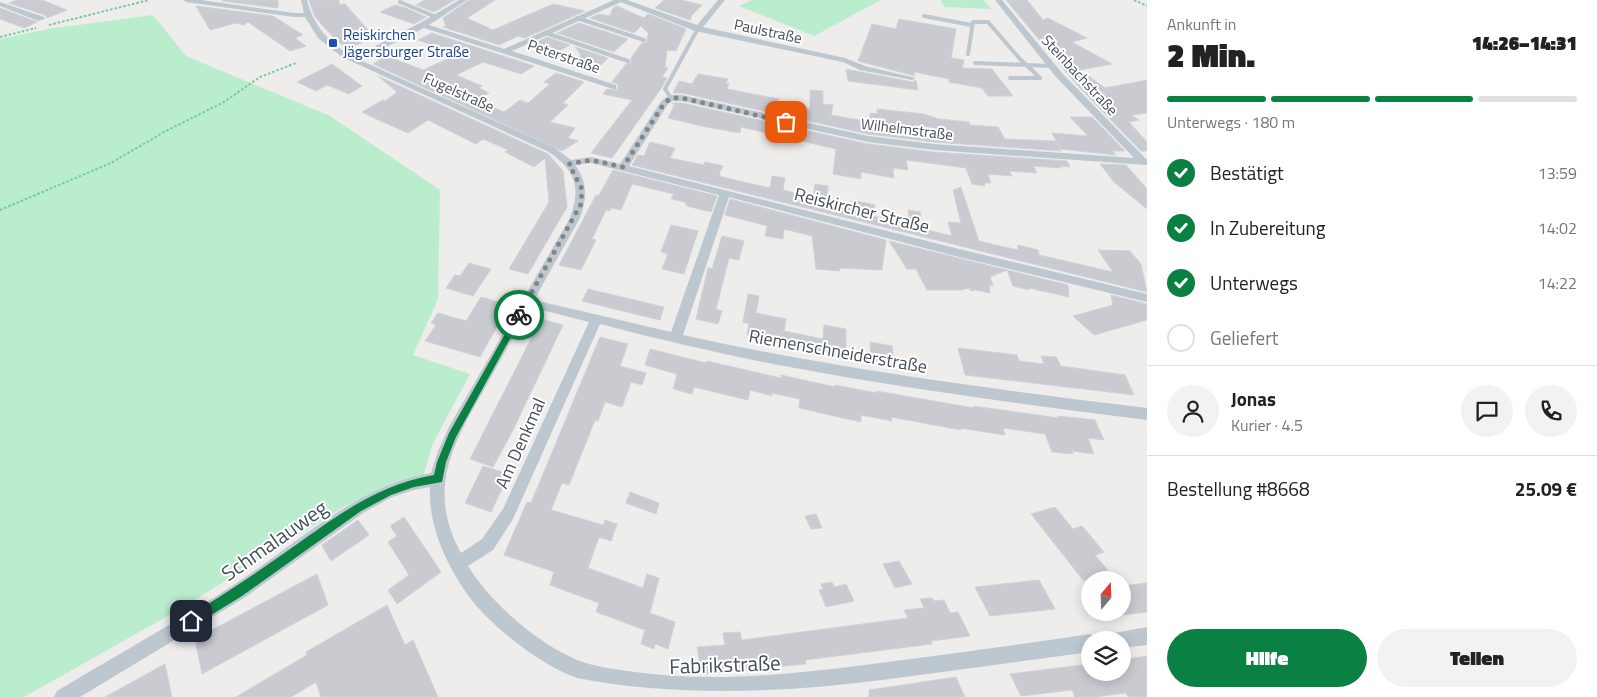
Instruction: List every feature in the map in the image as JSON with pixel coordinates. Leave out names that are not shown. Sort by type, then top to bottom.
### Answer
[{"type":"street","points":[[186,0],[294,15],[307,15]]},
{"type":"street","name":"Fugelstraße","points":[[304,0],[307,15],[319,35],[327,43],[354,60],[532,140],[562,156],[569,164]]},
{"type":"street","points":[[354,60],[422,25],[464,0]]},
{"type":"street","name":"Peterstraße","points":[[506,51],[621,0]]},
{"type":"street","name":"Paulstraße","points":[[621,0],[697,30],[752,43],[845,60],[863,68],[912,78]]},
{"type":"street","points":[[697,30],[722,0]]},
{"type":"street","name":"Steinbachstraße","points":[[998,0],[1051,66],[1145,163]]},
{"type":"street","points":[[1,6],[43,22]]},
{"type":"street","name":"Peterstraße","points":[[422,25],[613,87]]},
{"type":"street","points":[[623,167],[665,102],[672,98]]},
{"type":"street","name":"Wilhelmstraße","points":[[672,98],[682,98],[868,139],[934,147],[1145,163]]},
{"type":"street","name":"Reiskircher Straße","points":[[569,164],[591,160],[623,167],[1147,298]]},
{"type":"street","name":"Fabrikstraße","points":[[569,164],[582,189],[581,204],[452,436],[441,462],[438,479],[438,509],[444,538],[456,564],[488,607],[539,648],[574,668],[594,675],[657,689],[700,691],[783,685],[1081,644]]},
{"type":"street","points":[[676,337],[725,193]]},
{"type":"street","name":"Riemenschneiderstraße","points":[[527,302],[676,337],[832,370],[1147,414]]},
{"type":"street","name":"Am Denkmal","points":[[456,564],[480,552],[494,539],[508,514],[596,319]]},
{"type":"street","name":"Schmalauweg","points":[[63,697],[238,592],[358,508],[388,492],[414,483],[438,479]]},
{"type":"street","points":[[1131,638],[1147,636]]},
{"type":"lane","points":[[400,2],[436,17]]},
{"type":"lane","points":[[924,16],[971,25],[978,20],[988,22],[1040,78],[1010,78]]},
{"type":"lane","points":[[577,18],[644,40]]},
{"type":"lane","points":[[968,54],[971,25]]},
{"type":"lane","points":[[672,98],[667,95],[665,89],[697,30]]},
{"type":"lane","name":"Peterstraße","points":[[546,33],[628,61]]},
{"type":"lane","points":[[975,64],[1051,66]]},
{"type":"path","points":[[43,22],[149,0]]},
{"type":"path","points":[[1134,0],[1147,6]]},
{"type":"path","points":[[0,37],[36,28]]},
{"type":"path","points":[[0,210],[111,163],[164,132],[224,102],[260,77],[296,63]]},
{"type":"green space","points":[[752,0],[881,0],[814,36],[739,6]]},
{"type":"green space","points":[[940,0],[984,0],[991,9],[945,7]]},
{"type":"green space","points":[[153,15],[186,56],[330,116],[440,190],[438,299],[413,355],[470,374],[433,443],[423,477],[345,506],[180,609],[24,697],[0,697],[0,39],[48,29]]},
{"type":"building","points":[[17,0],[42,0],[67,10],[47,18],[45,15],[9,3]]},
{"type":"building","points":[[278,0],[278,8],[222,1]]},
{"type":"building","points":[[309,0],[339,0],[339,5],[345,4],[369,31],[352,35],[362,43],[346,48],[315,17]]},
{"type":"building","points":[[425,0],[455,0],[434,12],[416,5]]},
{"type":"building","points":[[469,0],[495,0],[467,18],[493,30],[553,4],[585,11],[525,38],[518,36],[499,45],[443,27],[446,26],[443,18]]},
{"type":"building","points":[[664,0],[681,0],[702,5],[692,15],[690,20],[655,8]]},
{"type":"building","points":[[1006,0],[1027,0],[1043,20],[1048,18],[1087,38],[1072,42],[1112,64],[1080,70],[1105,88],[1147,80],[1147,113],[1131,115],[1139,120],[1129,122],[1147,142],[1147,151],[1141,151],[1077,85]]},
{"type":"building","points":[[395,5],[426,17],[414,24],[380,12]]},
{"type":"building","points":[[196,6],[273,16],[303,35],[295,38],[306,46],[290,51],[248,22],[244,25],[236,23],[210,30]]},
{"type":"building","points":[[617,6],[644,18],[648,14],[686,29],[676,51],[667,50],[665,67],[668,68],[662,77],[667,78],[662,87],[612,158],[591,153],[632,100],[603,94],[607,89],[617,90],[618,84],[612,82],[626,64],[631,63],[631,58],[642,43],[647,42],[649,34],[641,26],[634,33],[590,18],[599,14],[610,16],[613,8]]},
{"type":"building","points":[[0,8],[37,22],[24,28],[0,19]]},
{"type":"building","points":[[899,19],[956,29],[951,58],[964,60],[962,68],[992,69],[1013,96],[988,96],[982,88],[949,82],[949,79],[914,72],[915,76],[858,61],[872,24],[896,29]]},
{"type":"building","points":[[579,23],[628,39],[614,52],[557,33]]},
{"type":"building","points":[[432,33],[534,66],[521,74],[483,62],[456,75],[482,86],[479,88],[489,93],[476,100],[504,112],[520,100],[528,103],[550,84],[544,82],[556,73],[584,82],[563,103],[568,105],[550,122],[575,128],[568,138],[578,141],[562,151],[373,64],[387,56],[423,70],[458,54],[418,40]]},
{"type":"building","points":[[547,37],[570,45],[556,53],[535,43]]},
{"type":"building","points":[[575,47],[608,58],[594,72],[572,61],[581,55]]},
{"type":"building","points":[[332,64],[362,86],[349,94],[327,85],[316,91],[297,82]]},
{"type":"building","points":[[846,69],[912,82],[916,80],[918,90],[848,81]]},
{"type":"building","points":[[698,74],[728,79],[726,83],[729,84],[727,89],[779,99],[778,102],[810,109],[810,90],[823,91],[823,104],[833,105],[831,115],[870,122],[870,113],[877,114],[877,109],[924,114],[939,119],[969,122],[970,125],[998,127],[1005,139],[1055,141],[1061,151],[934,142],[868,134],[682,93],[673,93],[679,81],[692,84]]},
{"type":"building","points":[[378,76],[548,154],[563,171],[567,207],[528,274],[509,269],[549,202],[545,158],[534,167],[505,152],[508,150],[483,139],[476,144],[428,120],[408,133],[374,118],[362,112],[383,100],[385,101],[397,92]]},
{"type":"building","points":[[674,103],[682,103],[868,144],[934,152],[1067,161],[1070,167],[1033,166],[1037,173],[1009,171],[1012,176],[988,174],[991,183],[984,183],[985,186],[972,184],[966,168],[906,160],[908,170],[893,168],[894,178],[861,172],[861,179],[833,174],[836,149],[741,127],[740,133],[668,118]]},
{"type":"building","points":[[1070,117],[1092,117],[1125,151],[1112,151],[1116,155],[1060,149],[1052,133],[1088,136]]},
{"type":"building","points":[[650,142],[675,148],[670,158],[704,165],[705,162],[723,166],[719,174],[722,177],[770,188],[772,176],[785,178],[783,190],[813,198],[815,184],[828,186],[827,198],[852,204],[852,200],[875,205],[873,216],[910,225],[908,210],[920,212],[923,229],[952,236],[948,222],[961,223],[953,190],[961,187],[979,241],[1018,250],[1018,245],[1038,250],[1039,255],[1113,272],[1098,250],[1130,251],[1141,264],[1147,292],[632,165],[638,155],[644,156]]},
{"type":"building","points":[[1100,164],[1126,165],[1147,189],[1147,209],[1114,182]]},
{"type":"building","points":[[613,170],[717,196],[711,212],[687,206],[685,202],[671,199],[674,194],[632,184],[621,210],[611,208],[610,211],[606,210],[592,239],[596,240],[581,270],[559,265],[596,195],[599,195]]},
{"type":"building","points":[[730,199],[886,240],[882,270],[839,268],[840,271],[816,269],[812,236],[784,229],[783,239],[765,236],[767,226],[725,215]]},
{"type":"building","points":[[671,225],[698,231],[684,274],[662,269],[668,254],[661,252]]},
{"type":"building","points":[[722,236],[744,241],[739,260],[729,258],[716,309],[722,311],[718,324],[696,319],[708,268],[712,269]]},
{"type":"building","points":[[889,241],[1007,270],[990,277],[993,286],[989,286],[990,293],[971,291],[969,288],[961,290],[927,290],[916,269],[907,269]]},
{"type":"building","points":[[469,263],[491,269],[473,296],[446,288],[455,275],[460,276]]},
{"type":"building","points":[[1007,270],[1068,285],[1069,297],[1013,286]]},
{"type":"building","points":[[588,289],[664,307],[660,320],[582,301]]},
{"type":"building","points":[[748,294],[759,296],[756,313],[786,319],[784,331],[823,339],[824,325],[846,329],[846,357],[785,345],[747,335],[749,324],[743,322]]},
{"type":"building","points":[[1111,295],[1147,304],[1147,320],[1094,335],[1073,316],[1113,305]]},
{"type":"building","points":[[481,297],[509,305],[480,357],[425,341],[436,325],[431,323],[438,313],[466,321]]},
{"type":"building","points":[[541,319],[563,325],[512,432],[493,467],[470,459]]},
{"type":"building","points":[[600,337],[628,344],[620,366],[646,373],[642,385],[631,382],[622,407],[605,402],[598,421],[595,420],[569,485],[562,483],[551,510],[603,525],[605,520],[617,524],[611,541],[599,537],[588,568],[643,588],[647,574],[659,578],[650,613],[675,622],[668,649],[655,644],[654,649],[641,644],[645,630],[596,612],[599,603],[550,585],[554,572],[504,555],[527,502],[531,503]]},
{"type":"building","points":[[870,342],[892,346],[894,364],[871,360]]},
{"type":"building","points":[[958,348],[1017,355],[1019,361],[1044,364],[1041,356],[1056,357],[1061,366],[1125,375],[1134,395],[965,375]]},
{"type":"building","points":[[650,349],[706,363],[707,361],[781,378],[781,375],[835,387],[835,385],[876,393],[876,391],[974,408],[973,406],[1059,418],[1058,416],[1095,420],[1104,440],[1088,438],[1094,454],[1072,451],[1073,454],[1052,452],[1045,434],[1003,428],[1005,435],[960,428],[961,430],[891,417],[892,421],[861,415],[861,422],[799,408],[800,399],[772,393],[772,396],[750,390],[748,400],[694,387],[692,394],[673,389],[677,374],[645,365]]},
{"type":"building","points":[[483,466],[509,474],[491,512],[465,503]]},
{"type":"building","points":[[630,492],[659,503],[656,514],[626,503]]},
{"type":"building","points":[[1055,507],[1073,529],[1082,526],[1104,552],[1095,555],[1108,571],[1081,571],[1081,577],[1031,514]]},
{"type":"building","points":[[816,514],[822,528],[811,529],[805,516]]},
{"type":"building","points":[[404,517],[441,572],[397,604],[388,590],[409,575],[388,542],[397,536],[390,526]]},
{"type":"building","points":[[358,520],[369,535],[331,561],[322,545]]},
{"type":"building","points":[[899,561],[912,584],[895,588],[883,564]]},
{"type":"building","points":[[317,574],[328,605],[202,674],[195,639]]},
{"type":"building","points":[[1039,580],[1055,609],[990,616],[975,587]]},
{"type":"building","points":[[832,582],[834,587],[846,584],[854,601],[826,607],[819,590],[823,589],[821,584]]},
{"type":"building","points":[[1147,583],[1147,612],[1131,614],[1131,585]]},
{"type":"building","points":[[932,598],[934,601],[944,600],[950,613],[958,612],[970,636],[931,641],[932,644],[805,660],[806,664],[702,674],[697,647],[725,645],[723,633],[740,632],[742,640],[908,618],[904,610],[924,608],[920,599]]},
{"type":"building","points":[[387,605],[405,645],[413,640],[438,697],[321,697],[316,682],[291,697],[236,697],[307,655],[306,652]]},
{"type":"building","points":[[1147,656],[1147,697],[1128,697],[1126,693],[1075,697],[1072,690],[1021,696],[1010,674],[1081,665],[1081,681],[1131,681],[1131,659]]},
{"type":"building","points":[[165,664],[172,697],[105,697]]},
{"type":"building","points":[[956,677],[965,697],[869,697],[869,690]]},
{"type":"way so far","points":[[519,315],[575,218],[581,204],[582,189],[580,181],[569,164],[582,160],[591,160],[623,167],[665,102],[672,98],[682,98],[786,122]]},
{"type":"place","name":"Reiskirchen Jägersburger Straße","points":[[333,43]]},
{"type":"route","points":[[191,621],[238,592],[358,508],[388,492],[414,483],[438,479],[441,462],[452,436],[519,315]]}]
